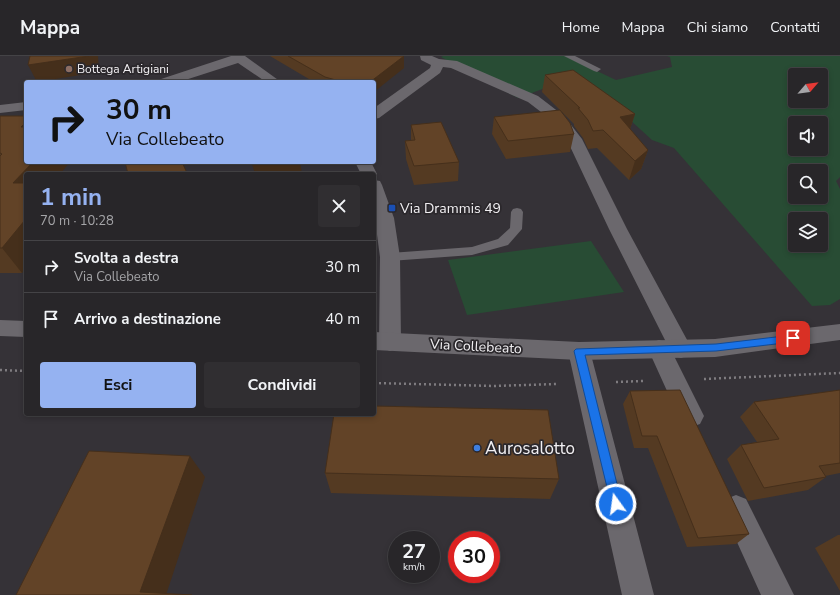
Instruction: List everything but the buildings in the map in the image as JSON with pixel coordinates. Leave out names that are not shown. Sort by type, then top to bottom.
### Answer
[{"type":"street","points":[[172,80],[238,57],[271,80]]},
{"type":"street","points":[[376,114],[436,70],[431,59]]},
{"type":"street","points":[[431,59],[453,64],[533,99],[559,119],[574,138],[618,229],[670,349],[701,437]]},
{"type":"street","points":[[0,109],[24,106]]},
{"type":"street","points":[[376,191],[385,218],[390,257],[382,341]]},
{"type":"street","points":[[0,328],[24,329]]},
{"type":"street","name":"Via Collebeato","points":[[382,341],[579,351],[716,348],[840,332]]},
{"type":"street","points":[[579,351],[638,595]]},
{"type":"street","points":[[726,488],[778,595]]},
{"type":"lane","points":[[568,56],[597,69]]},
{"type":"lane","points":[[390,257],[472,251],[503,242],[516,230],[517,212]]},
{"type":"path","points":[[0,370],[24,371]]},
{"type":"green space","points":[[565,56],[616,80],[672,67],[670,57],[667,56],[840,56],[840,177],[836,181],[840,189],[840,299],[830,305],[812,306],[674,148],[652,140],[629,119],[567,80],[518,98],[441,57]]},
{"type":"green space","points":[[591,241],[624,292],[467,315],[448,260]]},
{"type":"place","name":"Bottega Artigiani","points":[[69,69]]},
{"type":"place","name":"Via Drammis 49","points":[[392,208]]},
{"type":"place","name":"Aurosalotto","points":[[477,448]]},
{"type":"route","points":[[616,504],[579,351],[716,348],[793,338]]}]
